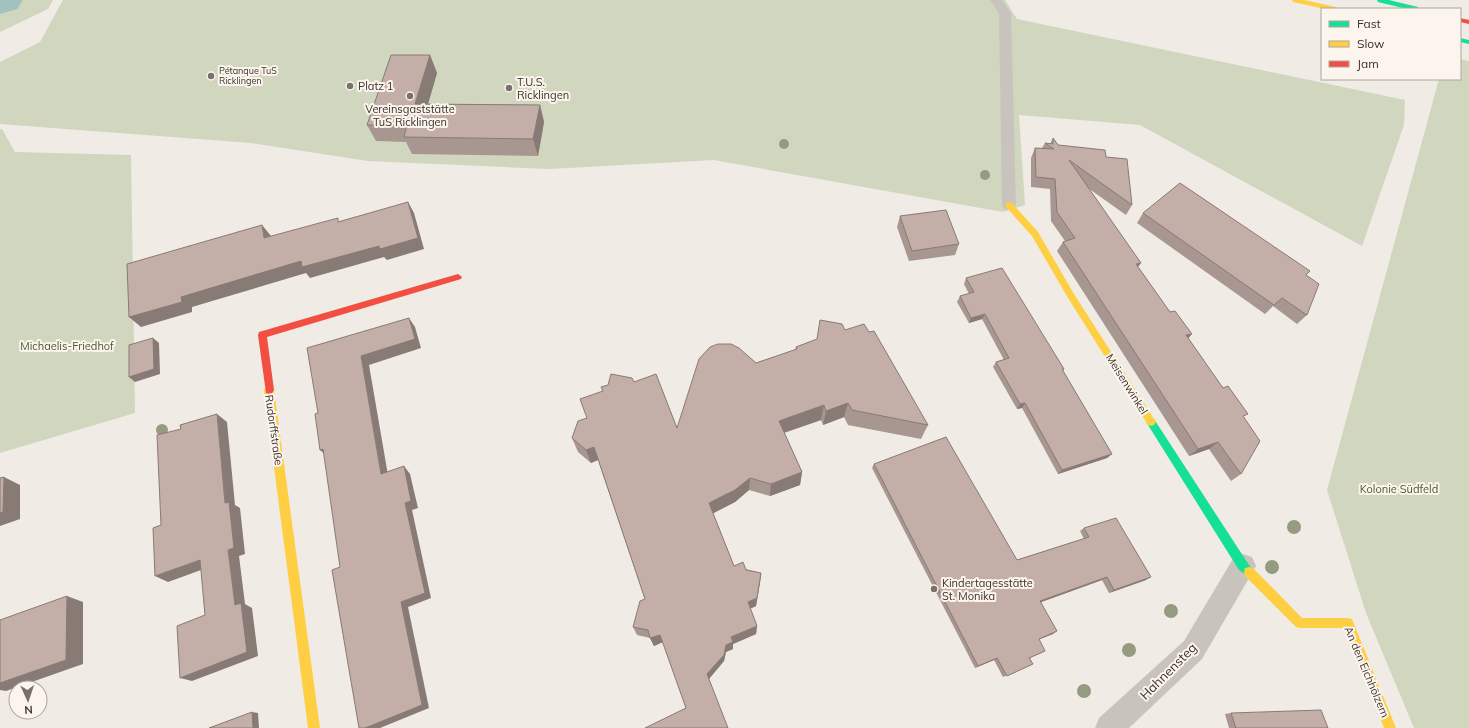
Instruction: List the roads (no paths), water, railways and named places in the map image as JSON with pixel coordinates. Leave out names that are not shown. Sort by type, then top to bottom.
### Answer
[{"type":"main road","points":[[1295,0],[1330,8]]},
{"type":"main road","points":[[1380,0],[1412,8]]},
{"type":"main road","name":"Meisenwinkel","points":[[1009,205],[1035,234],[1071,296],[1243,566]]},
{"type":"main road","name":"Rudorffstraße","points":[[314,728],[262,335],[458,277]]},
{"type":"main road","name":"An den Eichhölzern","points":[[1243,566],[1300,623],[1348,623],[1390,728]]},
{"type":"street","name":"Hahnensteg","points":[[1109,728],[1193,650],[1243,566]]},
{"type":"lane","points":[[996,0],[1005,13],[1009,205]]},
{"type":"place","name":"Pétanque TuS Ricklingen","points":[[211,76]]},
{"type":"place","name":"Platz 1","points":[[350,86]]},
{"type":"place","name":"T.U.S. Ricklingen","points":[[509,88]]},
{"type":"place","name":"Vereinsgaststätte TuS Ricklingen","points":[[410,96]]},
{"type":"place","name":"Kindertagesstätte St. Monika","points":[[934,589]]},
{"type":"park label","name":"Michaelis-Friedhof","points":[[67,346]]},
{"type":"park label","name":"Kolonie Südfeld","points":[[1399,489]]}]
